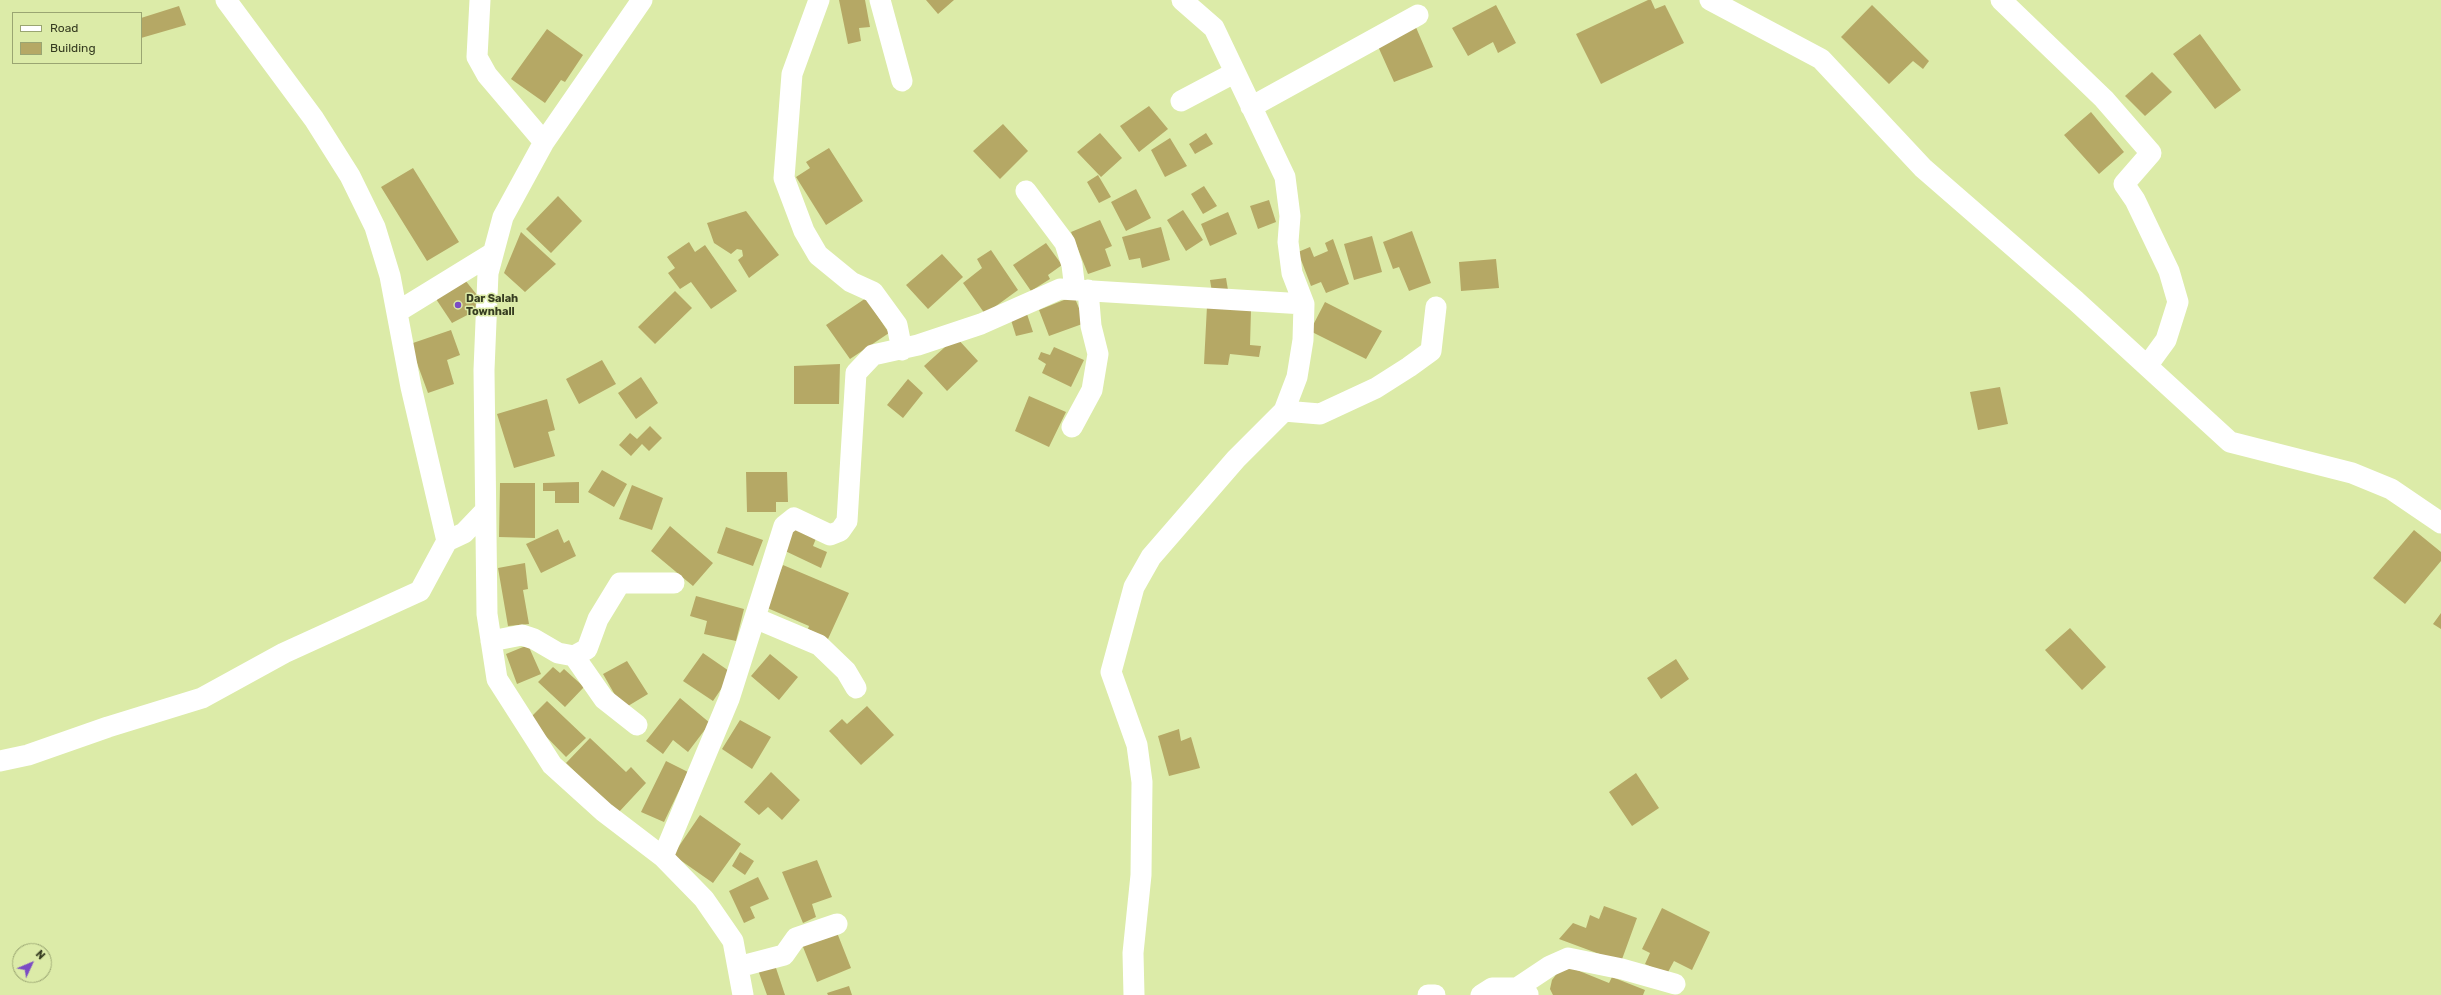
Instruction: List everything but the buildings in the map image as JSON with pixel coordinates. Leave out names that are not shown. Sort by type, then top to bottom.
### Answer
[{"type":"street","points":[[226,0],[314,119],[350,176],[375,227],[390,276],[411,387],[447,541]]},
{"type":"street","points":[[480,0],[477,57],[487,75],[544,142]]},
{"type":"street","points":[[642,0],[544,142],[503,216],[493,253],[488,273],[484,370],[487,614],[497,679],[552,765],[604,812],[663,857],[708,905],[733,941],[743,995]]},
{"type":"street","points":[[819,0],[792,74],[784,178],[804,231],[818,255],[851,282],[873,292],[897,325],[902,350]]},
{"type":"street","points":[[880,0],[902,81]]},
{"type":"street","points":[[1134,995],[1132,987],[1133,953],[1141,875],[1142,782],[1137,745],[1111,672],[1134,587],[1151,557],[1236,459],[1284,411],[1297,378],[1303,340],[1304,304],[1292,273],[1288,242],[1290,216],[1285,177],[1234,73],[1214,28],[1182,0]]},
{"type":"street","points":[[1710,0],[1821,59],[1923,168],[2076,301],[2230,442],[2352,473],[2391,489],[2441,523]]},
{"type":"street","points":[[2001,0],[2104,99],[2151,153],[2124,184],[2135,200],[2170,271],[2178,302],[2166,340],[2147,366]]},
{"type":"street","points":[[1251,107],[1418,15]]},
{"type":"street","points":[[1181,101],[1234,73]]},
{"type":"street","points":[[1026,191],[1065,243],[1081,290],[1098,354],[1092,390],[1072,427]]},
{"type":"street","points":[[397,312],[493,253]]},
{"type":"street","points":[[663,857],[728,699],[756,618],[784,526],[794,518],[830,535],[840,531],[847,521],[856,372],[872,355],[902,350],[981,324],[1060,289],[1304,304]]},
{"type":"street","points":[[1284,411],[1320,414],[1376,388],[1409,367],[1431,351],[1436,307]]},
{"type":"street","points":[[0,761],[28,755],[108,727],[202,698],[284,653],[420,591],[447,541],[464,533],[485,511]]},
{"type":"street","points":[[491,641],[522,635],[534,639],[558,653],[574,656],[587,649],[598,619],[620,583],[674,583]]},
{"type":"street","points":[[756,618],[819,646],[846,671],[856,688]]},
{"type":"street","points":[[574,656],[604,699],[637,725]]},
{"type":"street","points":[[738,967],[784,954],[796,938],[837,924]]},
{"type":"street","points":[[1480,995],[1492,988],[1524,991],[1550,966],[1568,958],[1622,969],[1675,984]]},
{"type":"street","points":[[1428,995],[1435,995]]},
{"type":"place","name":"Dar Salah Townhall","points":[[458,305]]}]
